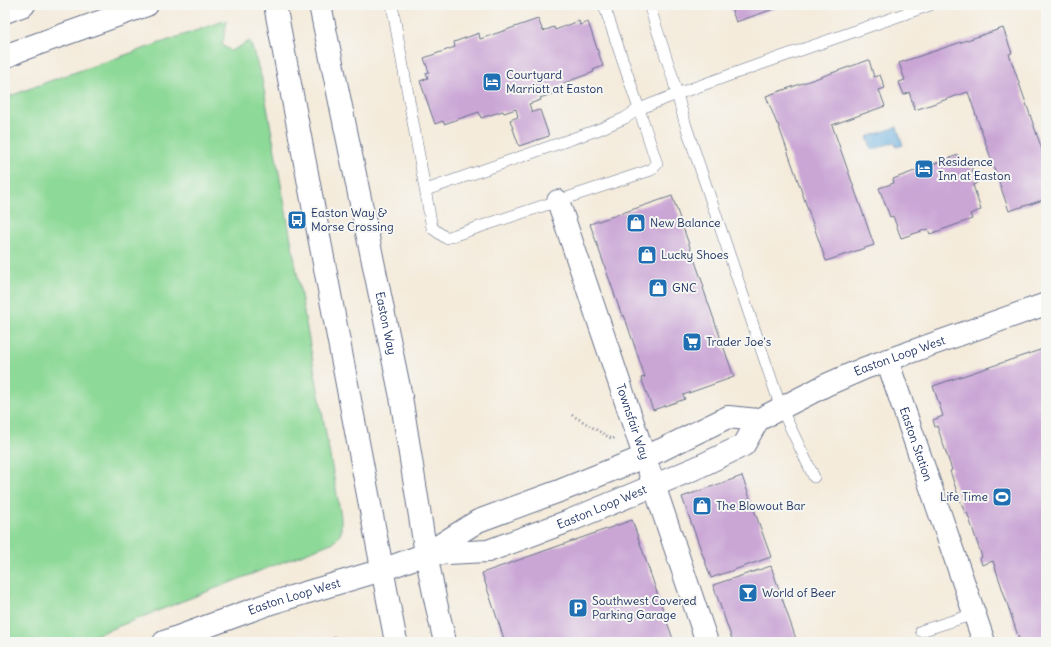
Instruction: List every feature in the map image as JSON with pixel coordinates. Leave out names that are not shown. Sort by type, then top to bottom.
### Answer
[{"type":"street","points":[[5,12],[24,5]]},
{"type":"street","points":[[5,57],[147,5]]},
{"type":"street","points":[[275,5],[396,642]]},
{"type":"street","name":"Easton Way","points":[[320,5],[401,397],[426,554],[445,642]]},
{"type":"street","name":"Townsfair Way","points":[[558,201],[707,642]]},
{"type":"street","name":"Easton Loop West","points":[[426,554],[488,551],[569,520],[696,468],[744,445],[758,420],[826,385],[887,360],[1046,304]]},
{"type":"street","name":"Easton Station","points":[[887,360],[984,642]]},
{"type":"street","name":"Easton Loop West","points":[[164,642],[271,603],[382,570],[426,554],[478,521],[562,490],[644,456],[680,441],[728,417],[758,420]]},
{"type":"lane","points":[[392,5],[432,228],[446,238],[651,170],[657,164],[604,5]]},
{"type":"lane","points":[[649,5],[672,72],[686,126],[781,408],[814,477]]},
{"type":"lane","points":[[426,190],[600,129],[625,118],[639,109],[743,70],[930,5]]},
{"type":"lane","points":[[921,631],[974,614]]},
{"type":"path","points":[[572,415],[612,439],[636,431]]},
{"type":"green space","points":[[227,21],[222,45],[231,51],[250,41],[262,79],[341,517],[341,533],[334,542],[78,642],[5,642],[5,98],[47,82]]},
{"type":"water","points":[[897,127],[903,145],[896,147],[894,142],[872,150],[867,137]]},
{"type":"building","points":[[730,5],[785,5],[736,22]]},
{"type":"building","name":"Courtyard Marriott at Easton","points":[[538,19],[543,31],[554,27],[555,30],[579,21],[580,25],[588,22],[603,66],[593,70],[594,72],[561,84],[563,90],[540,98],[541,100],[529,104],[532,112],[540,110],[549,136],[519,146],[510,120],[518,117],[516,109],[504,113],[503,111],[481,118],[479,112],[444,124],[443,121],[435,124],[420,81],[428,78],[426,73],[429,72],[424,58],[455,47],[454,42],[479,33],[480,39]]},
{"type":"building","points":[[1003,28],[1012,53],[1009,54],[1046,161],[1046,199],[1009,211],[968,92],[915,110],[909,92],[904,95],[899,82],[905,80],[899,63]]},
{"type":"building","points":[[869,60],[874,77],[880,75],[885,88],[879,90],[885,106],[832,125],[874,245],[826,261],[778,124],[766,96]]},
{"type":"building","points":[[958,155],[960,161],[968,158],[977,183],[973,185],[981,210],[970,214],[972,219],[930,234],[928,229],[901,238],[893,216],[890,217],[879,188],[894,183],[893,179]]},
{"type":"building","points":[[672,196],[734,377],[683,395],[685,399],[653,410],[641,378],[645,377],[624,315],[622,316],[590,224]]},
{"type":"building","name":"Life Time","points":[[1046,348],[1046,642],[1020,642],[993,561],[982,565],[980,558],[982,557],[967,512],[965,513],[957,492],[950,471],[952,470],[937,426],[935,427],[933,420],[943,416],[933,386]]},
{"type":"building","points":[[742,476],[771,557],[711,578],[682,497]]},
{"type":"building","name":"Southwest Covered Parking Garage","points":[[632,520],[674,642],[505,642],[482,573]]},
{"type":"building","points":[[771,566],[797,642],[733,642],[713,585]]},
{"type":"building","points":[[336,637],[337,642],[323,642]]},
{"type":"place","name":"Courtyard Marriott at Easton","points":[[492,82]]},
{"type":"place","name":"Residence Inn at Easton","points":[[924,169]]},
{"type":"place","name":"Easton Way & Morse Crossing","points":[[297,220]]},
{"type":"place","name":"New Balance","points":[[636,223]]},
{"type":"place","name":"Lucky Shoes","points":[[647,255]]},
{"type":"place","name":"GNC","points":[[658,288]]},
{"type":"place","name":"Trader Joe's","points":[[692,342]]},
{"type":"place","name":"Life Time","points":[[1002,497]]},
{"type":"place","name":"The Blowout Bar","points":[[702,506]]},
{"type":"place","name":"World of Beer","points":[[748,593]]},
{"type":"place","name":"Southwest Covered Parking Garage","points":[[578,608]]}]
